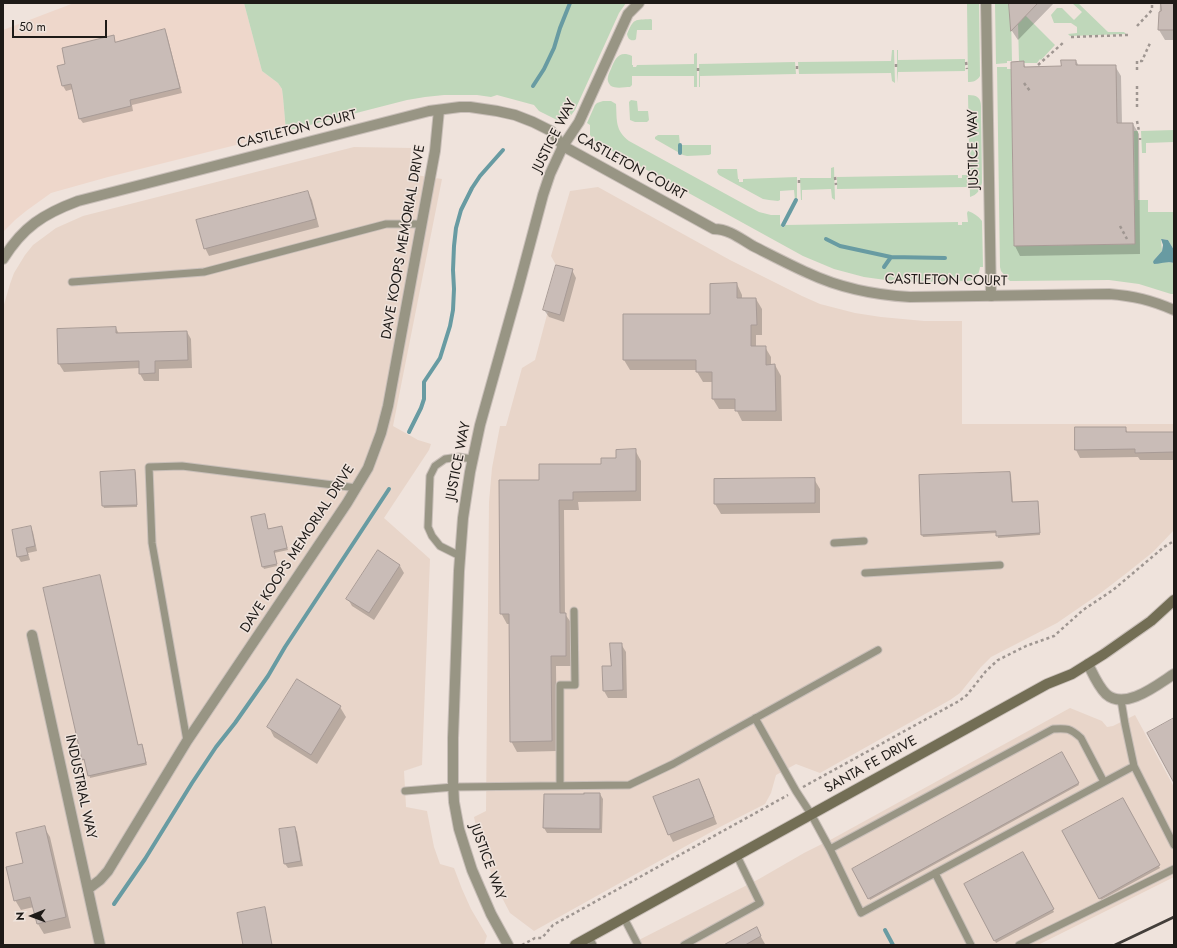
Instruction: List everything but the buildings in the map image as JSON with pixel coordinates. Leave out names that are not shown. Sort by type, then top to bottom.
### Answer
[{"type":"main road","name":"SANTA FE DRIVE","points":[[574,945],[591,941],[624,918],[811,814],[1047,684],[1072,674],[1146,626],[1174,600]]},
{"type":"street","name":"JUSTICE WAY","points":[[508,945],[491,914],[479,887],[464,848],[456,816],[453,738],[460,556],[463,518],[472,459],[480,424],[548,178],[564,146],[579,122],[628,14],[639,3]]},
{"type":"street","name":"JUSTICE WAY","points":[[986,3],[991,296]]},
{"type":"street","name":"CASTLETON COURT","points":[[3,259],[12,245],[34,222],[56,209],[78,201],[402,118],[439,110],[470,107],[515,115],[533,122],[551,131],[564,146],[714,229],[723,229],[752,246],[820,278],[860,291],[910,297],[1109,294],[1135,296],[1174,310]]},
{"type":"street","name":"DAVE KOOPS MEMORIAL DRIVE","points":[[88,889],[100,880],[108,871],[187,741],[357,488],[368,468],[388,406],[435,151],[439,110]]},
{"type":"street","name":"INDUSTRIAL WAY","points":[[32,635],[100,945]]},
{"type":"street","points":[[1088,664],[1103,690],[1110,697],[1121,700],[1144,693],[1174,674]]},
{"type":"lane","points":[[72,282],[204,272],[386,224],[422,224]]},
{"type":"lane","points":[[460,556],[440,546],[432,536],[428,527],[430,476],[436,466],[445,459],[459,457],[472,459]]},
{"type":"lane","points":[[187,741],[152,543],[150,468],[182,466],[357,488]]},
{"type":"lane","points":[[834,543],[864,541]]},
{"type":"lane","points":[[865,573],[1000,565]]},
{"type":"lane","points":[[560,786],[560,685],[575,685],[574,611]]},
{"type":"lane","points":[[405,790],[454,787],[629,785],[673,764],[878,650]]},
{"type":"lane","points":[[1121,700],[1134,766],[1174,845]]},
{"type":"lane","points":[[755,718],[796,791],[811,814],[861,913],[1134,766]]},
{"type":"lane","points":[[830,849],[1053,729],[1067,728],[1075,732],[1081,738],[1104,782]]},
{"type":"lane","points":[[684,945],[760,903],[736,856]]},
{"type":"lane","points":[[1019,945],[1174,869]]},
{"type":"lane","points":[[935,874],[971,945]]},
{"type":"lane","points":[[624,918],[638,945]]},
{"type":"path","points":[[1137,26],[1152,10],[1152,3]]},
{"type":"path","points":[[1071,37],[1128,35]]},
{"type":"path","points":[[1038,64],[1064,42]]},
{"type":"path","points":[[1137,70],[1136,61],[1142,61],[1150,43]]},
{"type":"path","points":[[966,62],[967,69]]},
{"type":"path","points":[[1024,83],[1030,91]]},
{"type":"path","points":[[1137,86],[1137,107]]},
{"type":"path","points":[[1137,121],[1140,131]]},
{"type":"path","points":[[968,176],[969,184]]},
{"type":"path","points":[[836,177],[836,185]]},
{"type":"path","points":[[799,180],[799,186]]},
{"type":"path","points":[[1120,226],[1127,239]]},
{"type":"path","points":[[522,945],[535,938],[542,938],[553,925],[959,701],[970,692],[986,671],[998,660],[1026,646],[1054,636],[1079,613],[1113,590],[1164,547],[1174,541]]},
{"type":"shaded area","points":[[74,3],[244,3],[262,71],[278,83],[282,89],[286,131],[51,193],[26,211],[3,232],[3,30]]},
{"type":"shaded area","points":[[354,147],[411,148],[409,174],[442,179],[393,426],[418,440],[431,444],[429,450],[384,518],[430,559],[422,765],[404,771],[406,807],[427,811],[434,847],[440,864],[454,868],[471,909],[487,936],[484,945],[3,945],[3,308],[14,273],[33,245],[56,228],[83,216]]},
{"type":"shaded area","points":[[598,187],[730,260],[820,304],[855,313],[881,317],[924,321],[962,321],[962,424],[1174,424],[1174,530],[1153,552],[1102,592],[1057,623],[991,657],[960,693],[950,700],[820,773],[796,764],[776,775],[771,793],[765,804],[720,827],[534,931],[510,913],[497,888],[487,862],[478,836],[474,817],[486,811],[489,502],[492,468],[500,426],[506,426],[522,368],[535,360],[548,311],[543,310],[556,265],[551,256],[570,191]]},
{"type":"shaded area","points":[[1070,708],[1102,721],[1107,727],[1113,726],[1135,715],[1174,787],[1174,877],[1038,945],[629,945],[759,879]]},
{"type":"green space","points":[[244,3],[626,3],[619,13],[575,110],[569,118],[557,120],[539,111],[534,105],[497,95],[491,97],[477,95],[444,95],[407,100],[286,131],[282,89],[278,83],[262,71]]},
{"type":"green space","points":[[967,3],[979,3],[980,76],[972,82],[968,82]]},
{"type":"green space","points":[[995,3],[1009,3],[1011,16],[1012,61],[1007,61],[1007,63],[996,64]]},
{"type":"green space","points":[[1072,3],[1078,3],[1108,32],[1124,32],[1126,34],[1070,36],[1068,34],[1077,33],[1077,27],[1071,23],[1054,23],[1051,15],[1057,8],[1062,8],[1074,20],[1082,12]]},
{"type":"green space","points":[[1022,16],[1026,16],[1055,45],[1037,63],[1024,63],[1019,61],[1018,24],[1022,20]]},
{"type":"green space","points":[[651,19],[652,30],[637,30],[635,40],[631,40],[629,38],[627,34],[633,22]]},
{"type":"green space","points":[[892,50],[894,50],[895,83],[892,81],[891,73],[799,74],[798,62],[891,61]]},
{"type":"green space","points":[[897,50],[898,60],[965,59],[965,71],[898,72],[897,83]]},
{"type":"green space","points":[[697,53],[697,87],[694,87],[694,76],[632,76],[632,85],[630,87],[618,88],[610,85],[608,81],[608,75],[614,62],[618,56],[624,54],[632,56],[632,65],[633,67],[636,67],[637,65],[694,64],[694,54]]},
{"type":"green space","points":[[795,62],[796,74],[700,76],[699,87],[699,64]]},
{"type":"green space","points":[[997,67],[1007,67],[1007,69],[1011,69],[1014,246],[1135,244],[1134,131],[1138,131],[1138,200],[1148,200],[1148,212],[1174,212],[1174,250],[1168,240],[1161,239],[1162,251],[1154,260],[1154,264],[1165,262],[1174,263],[1174,294],[1139,284],[1109,280],[1010,281],[1001,271]]},
{"type":"green space","points":[[968,95],[978,98],[981,106],[982,183],[978,192],[970,197]]},
{"type":"green space","points":[[631,100],[637,101],[638,111],[648,111],[649,120],[647,122],[635,122],[630,120],[629,102]]},
{"type":"green space","points":[[603,101],[611,101],[616,104],[619,129],[624,137],[629,141],[759,212],[771,215],[780,215],[780,224],[782,227],[785,227],[785,225],[958,222],[958,225],[962,225],[962,222],[968,222],[968,211],[976,215],[982,221],[983,267],[980,267],[978,274],[974,279],[969,281],[907,282],[864,277],[834,269],[803,256],[596,142],[590,135],[590,125],[587,123],[595,105]]},
{"type":"green space","points":[[1174,130],[1174,142],[1146,143],[1146,153],[1142,153],[1141,131]]},
{"type":"green space","points":[[658,135],[679,135],[680,145],[711,145],[711,154],[683,155],[655,139]]},
{"type":"green space","points":[[834,167],[835,200],[832,198],[831,189],[802,190],[801,200],[800,178],[831,178],[831,168]]},
{"type":"green space","points":[[718,169],[737,169],[739,182],[743,182],[743,179],[797,177],[797,200],[795,200],[794,190],[780,191],[780,200],[778,201],[763,199],[719,175],[717,172]]},
{"type":"green space","points":[[958,175],[958,178],[962,178],[962,175],[967,175],[967,187],[837,189],[837,177]]},
{"type":"water","points":[[1161,239],[1168,240],[1174,250],[1174,263],[1169,262],[1154,264],[1154,260],[1162,251],[1163,245]]},
{"type":"waterway","points":[[533,86],[544,69],[554,48],[570,3]]},
{"type":"waterway","points":[[680,145],[680,153]]},
{"type":"waterway","points":[[409,432],[424,399],[424,382],[440,358],[450,326],[453,310],[454,246],[456,228],[461,210],[480,176],[503,150]]},
{"type":"waterway","points":[[783,225],[796,200]]},
{"type":"waterway","points":[[826,239],[840,246],[891,257]]},
{"type":"waterway","points":[[884,267],[891,257],[945,258]]},
{"type":"waterway","points":[[114,904],[145,859],[216,747],[268,676],[285,647],[389,489]]},
{"type":"waterway","points":[[885,930],[893,945]]},
{"type":"railway","points":[[1115,945],[1174,917]]}]
